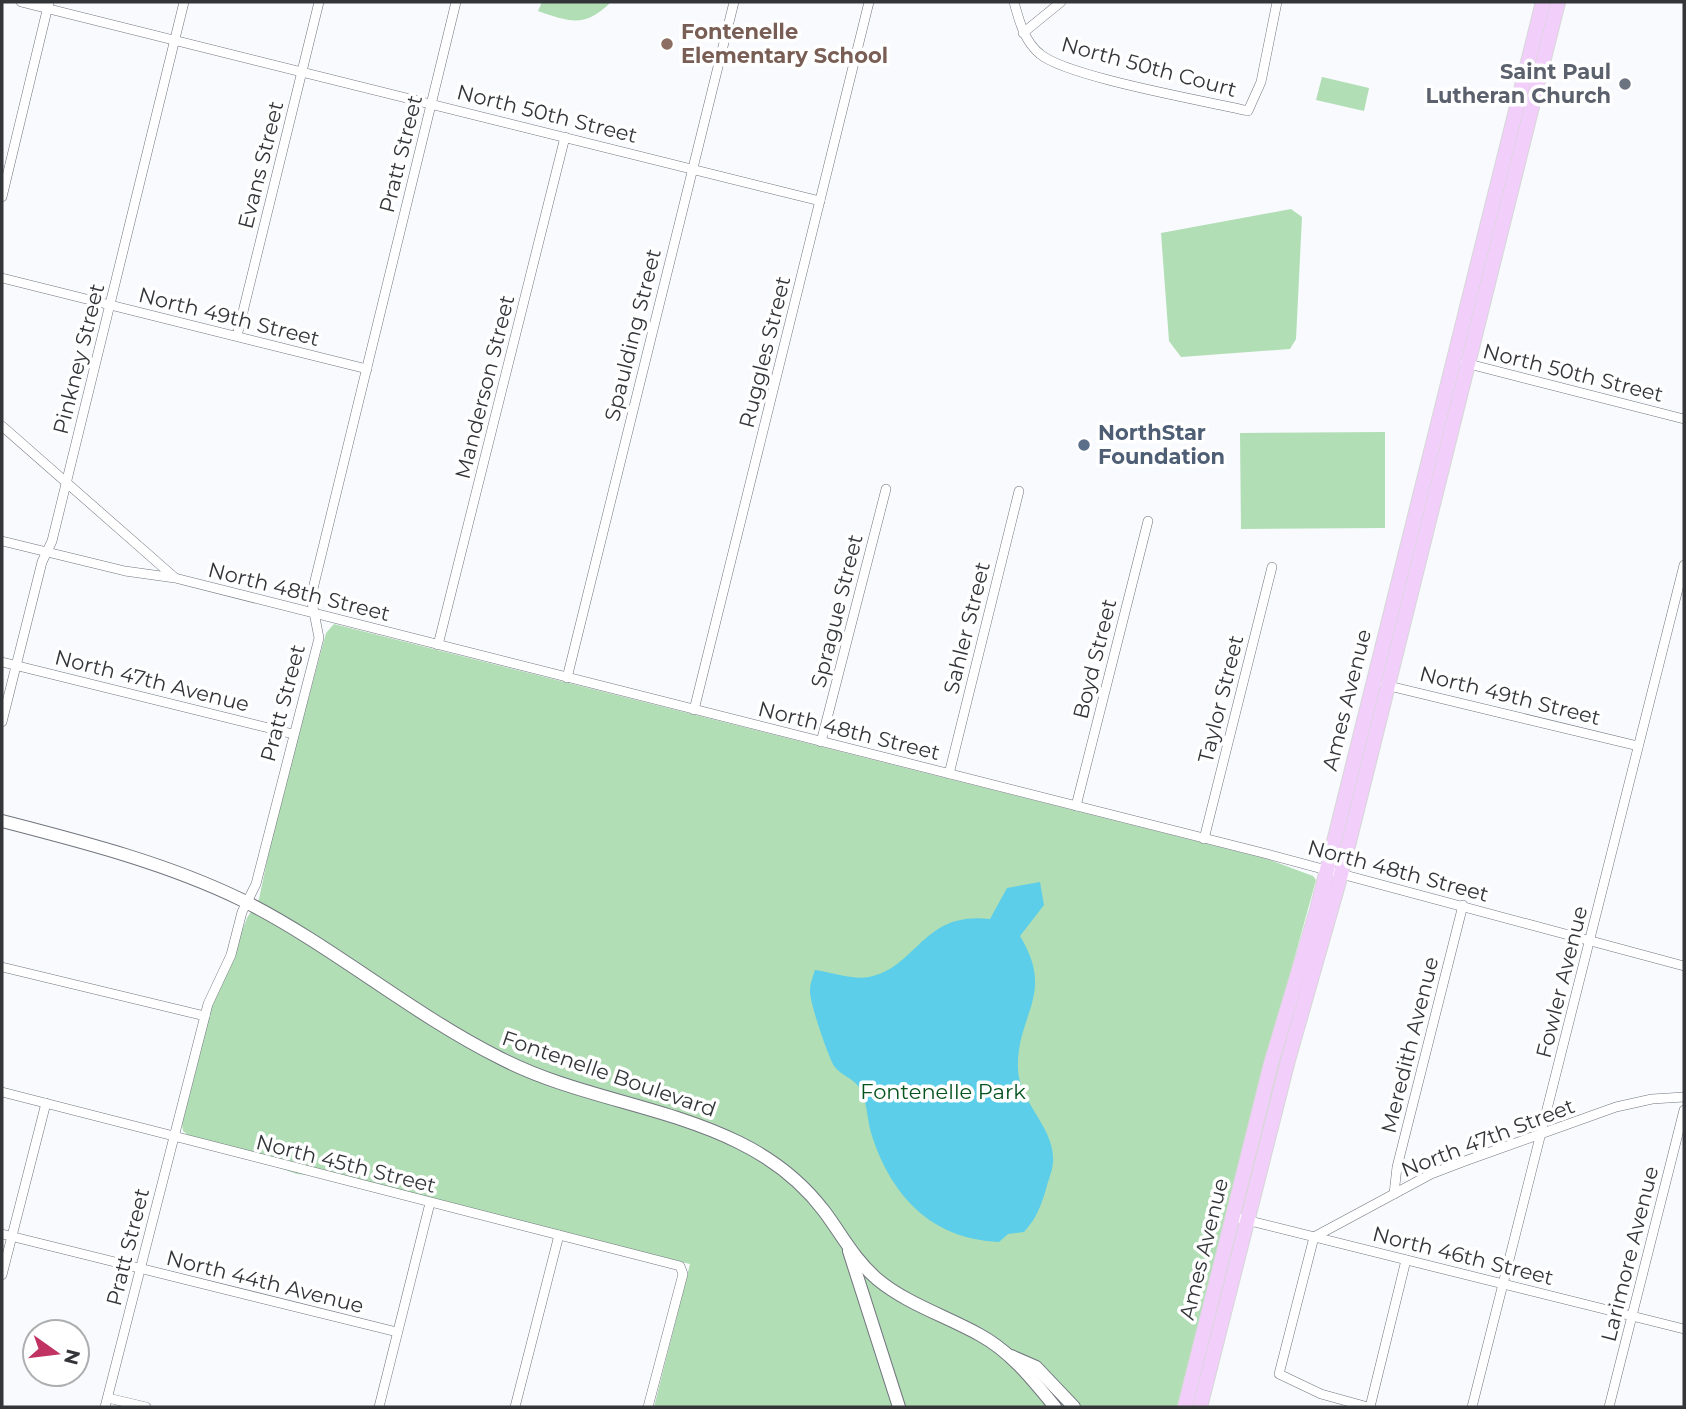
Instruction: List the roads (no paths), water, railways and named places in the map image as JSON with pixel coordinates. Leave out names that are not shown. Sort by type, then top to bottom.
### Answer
[{"type":"main road","name":"Ames Avenue","points":[[1185,1407],[1212,1302],[1241,1219],[1288,1060],[1461,362],[1543,2]]},
{"type":"main road","name":"Ames Avenue","points":[[1461,362],[1558,2]]},
{"type":"main road","name":"Fontenelle Boulevard","points":[[2,821],[125,854],[247,903],[503,1060],[558,1082],[697,1125],[754,1150],[789,1174],[814,1199],[849,1251],[878,1280],[911,1301],[981,1335],[1011,1356],[1036,1367],[1074,1407]]},
{"type":"main road","name":"Ames Avenue","points":[[1200,1407],[1241,1219]]},
{"type":"main road","points":[[849,1251],[899,1407]]},
{"type":"main road","points":[[863,1295],[869,1284],[878,1280]]},
{"type":"main road","points":[[1205,1388],[1206,1364],[1217,1310],[1212,1302]]},
{"type":"main road","name":"Fontenelle Boulevard","points":[[1011,1356],[1055,1407]]},
{"type":"street","name":"North 50th Street","points":[[21,2],[49,5],[174,39],[820,201]]},
{"type":"street","name":"Pinkney Street","points":[[2,722],[66,483],[184,2]]},
{"type":"street","name":"Evans Street","points":[[237,336],[318,2]]},
{"type":"street","name":"Pratt Street","points":[[106,1402],[212,990],[231,955],[247,903],[256,884],[319,637],[311,597],[456,2]]},
{"type":"street","name":"Spaulding Street","points":[[567,678],[734,2]]},
{"type":"street","name":"Ruggles Street","points":[[694,710],[869,2]]},
{"type":"street","points":[[1014,2],[1023,33],[1061,2]]},
{"type":"street","name":"North 50th Court","points":[[1023,33],[1040,55],[1075,70],[1248,111],[1261,82],[1277,2]]},
{"type":"street","points":[[2,197],[49,5]]},
{"type":"street","name":"Manderson Street","points":[[438,645],[565,136]]},
{"type":"street","name":"North 49th Street","points":[[2,278],[367,369]]},
{"type":"street","name":"North 50th Street","points":[[1461,362],[1684,419]]},
{"type":"street","points":[[2,426],[175,578]]},
{"type":"street","name":"Sprague Street","points":[[821,742],[886,489]]},
{"type":"street","name":"Sahler Street","points":[[949,774],[1019,491]]},
{"type":"street","name":"Boyd Street","points":[[1076,806],[1148,521]]},
{"type":"street","name":"North 48th Street","points":[[2,541],[125,571],[175,578],[1463,905],[1684,966]]},
{"type":"street","name":"Fowler Avenue","points":[[1472,1407],[1684,565]]},
{"type":"street","name":"Taylor Street","points":[[1204,839],[1272,567]]},
{"type":"street","name":"North 47th Avenue","points":[[2,662],[293,734]]},
{"type":"street","name":"North 49th Street","points":[[1381,684],[1638,746]]},
{"type":"street","name":"Meredith Avenue","points":[[1394,1194],[1397,1167],[1463,905]]},
{"type":"street","points":[[2,967],[205,1016]]},
{"type":"street","name":"North 45th Street","points":[[2,1092],[682,1269],[648,1407]]},
{"type":"street","name":"North 47th Street","points":[[1314,1237],[1453,1165],[1635,1102],[1684,1097]]},
{"type":"street","points":[[2,1275],[7,1236],[46,1103]]},
{"type":"street","name":"Larimore Avenue","points":[[1609,1407],[1684,1110]]},
{"type":"street","points":[[379,1407],[430,1203]]},
{"type":"street","name":"North 46th Street","points":[[1241,1219],[1684,1329]]},
{"type":"street","points":[[515,1407],[559,1235]]},
{"type":"street","name":"North 44th Avenue","points":[[7,1236],[397,1332]]},
{"type":"street","points":[[1314,1237],[1279,1374],[1321,1394],[1369,1407],[1406,1260]]},
{"type":"street","points":[[106,1402],[146,1407]]},
{"type":"water","points":[[1040,882],[1044,905],[1020,936],[1035,974],[1035,990],[1019,1050],[1018,1069],[1024,1093],[1049,1138],[1053,1163],[1040,1207],[1024,1232],[1008,1234],[999,1242],[975,1239],[953,1233],[934,1223],[902,1194],[890,1176],[871,1133],[862,1092],[831,1060],[812,1005],[810,985],[815,970],[863,978],[885,971],[949,923],[967,919],[990,919],[1007,888]]},
{"type":"place","name":"Fontenelle Elementary School","points":[[667,44]]},
{"type":"place","name":"Saint Paul Lutheran Church","points":[[1625,84]]},
{"type":"place","name":"NorthStar Foundation","points":[[1084,445]]},
{"type":"park label","name":"Fontenelle Park","points":[[943,1092]]}]
